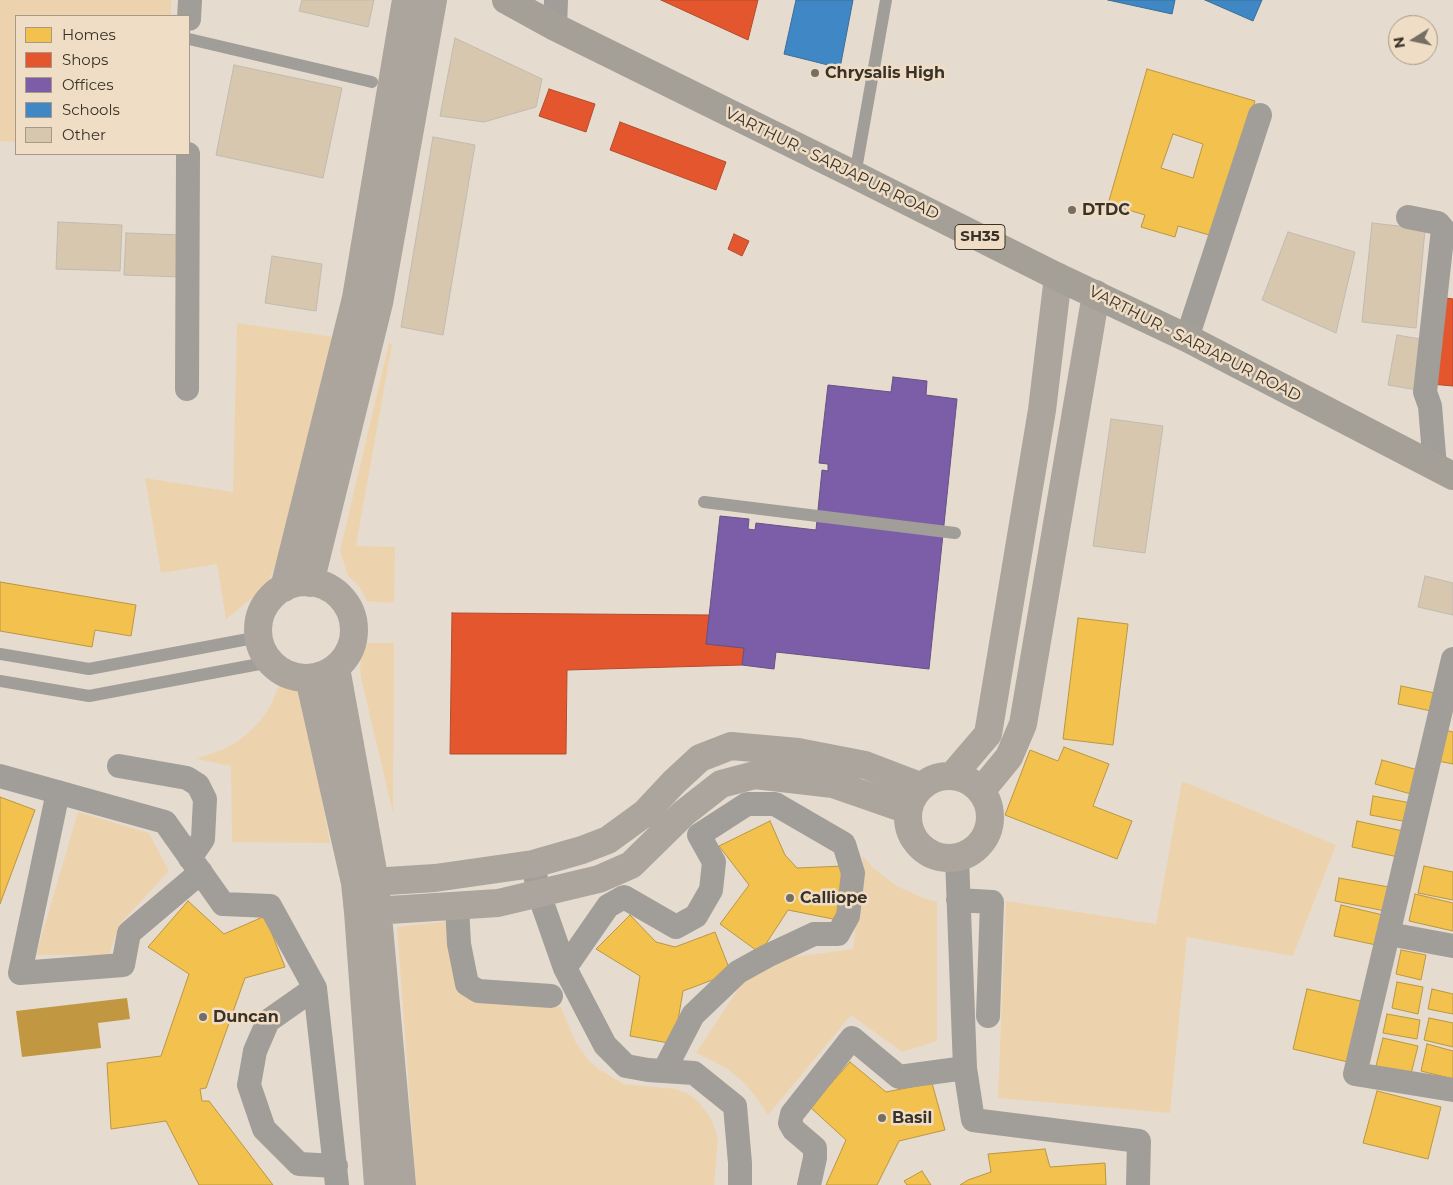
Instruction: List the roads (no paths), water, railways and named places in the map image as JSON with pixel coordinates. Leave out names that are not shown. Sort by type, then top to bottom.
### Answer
[{"type":"main road","name":"VARTHUR - SARJAPUR ROAD","points":[[506,0],[555,27],[855,174],[1058,277],[1187,338],[1444,471]]},
{"type":"street","points":[[189,15],[190,0]]},
{"type":"street","points":[[297,586],[356,298],[406,0]]},
{"type":"street","points":[[297,586],[379,303],[433,0]]},
{"type":"street","points":[[555,27],[556,0]]},
{"type":"street","points":[[1187,338],[1260,115]]},
{"type":"street","points":[[187,389],[188,155]]},
{"type":"street","points":[[1408,217],[1438,224],[1443,229],[1426,392],[1444,471]]},
{"type":"street","points":[[952,776],[988,734],[1042,410],[1058,277]]},
{"type":"street","points":[[981,791],[1009,757],[1023,724],[1096,294]]},
{"type":"street","points":[[1042,410],[1075,418]]},
{"type":"street","points":[[316,583],[340,596],[348,607],[354,633],[352,646],[336,668],[323,675],[309,678],[294,677],[281,671],[270,662],[262,649],[259,637],[259,622],[263,610],[270,599],[297,586],[316,583]]},
{"type":"street","points":[[1453,660],[1356,1074],[1453,1090]]},
{"type":"street","points":[[336,668],[365,882],[378,1185]]},
{"type":"street","points":[[309,678],[365,882]]},
{"type":"street","points":[[365,882],[435,878],[533,864],[582,850],[608,840],[646,813],[674,782],[700,758],[731,746],[798,752],[865,765],[920,786]]},
{"type":"street","points":[[58,792],[20,973],[123,965],[129,933],[195,865],[203,839],[205,799],[198,786],[187,778],[119,766]]},
{"type":"street","points":[[367,912],[498,903],[599,879],[631,865],[684,813],[721,784],[755,775],[833,784],[908,810]]},
{"type":"street","points":[[0,776],[165,822],[223,904],[270,906],[315,988],[337,1176],[299,1164],[264,1129],[249,1085],[254,1051],[268,1021],[315,988]]},
{"type":"street","points":[[952,776],[968,780],[981,791],[989,806],[990,814],[985,838],[977,847],[968,854],[945,859],[934,856],[916,842],[910,832],[908,810],[914,793],[920,786],[935,778],[952,776]]},
{"type":"street","points":[[566,968],[608,906],[624,896],[676,927],[696,916],[711,890],[714,862],[699,835],[747,804],[775,804],[844,844],[853,873],[848,916],[838,934],[814,934],[738,972],[693,1015],[664,1071]]},
{"type":"street","points":[[956,858],[965,1068],[972,1120],[1139,1142],[1138,1185]]},
{"type":"street","points":[[533,864],[539,894],[566,968],[605,1045],[626,1066],[648,1070],[694,1072],[735,1106],[740,1163],[746,1184]]},
{"type":"street","points":[[958,900],[992,902],[988,1016]]},
{"type":"street","points":[[457,906],[459,944],[467,984],[478,992],[551,996]]},
{"type":"street","points":[[367,912],[402,1185]]},
{"type":"street","points":[[1388,934],[1453,946]]},
{"type":"street","points":[[809,1185],[815,1158],[814,1148],[794,1130],[790,1123],[792,1114],[852,1038],[899,1077],[965,1068]]},
{"type":"lane","points":[[855,174],[886,0]]},
{"type":"lane","points":[[190,39],[372,82]]},
{"type":"lane","points":[[704,502],[955,533]]},
{"type":"lane","points":[[0,654],[89,669],[259,637]]},
{"type":"lane","points":[[0,681],[89,696],[270,662]]},
{"type":"place","name":"Chrysalis High","points":[[815,73]]},
{"type":"place","name":"DTDC","points":[[1072,210]]},
{"type":"place","name":"Calliope","points":[[790,898]]},
{"type":"place","name":"Duncan","points":[[203,1017]]},
{"type":"place","name":"Basil","points":[[882,1118]]}]
